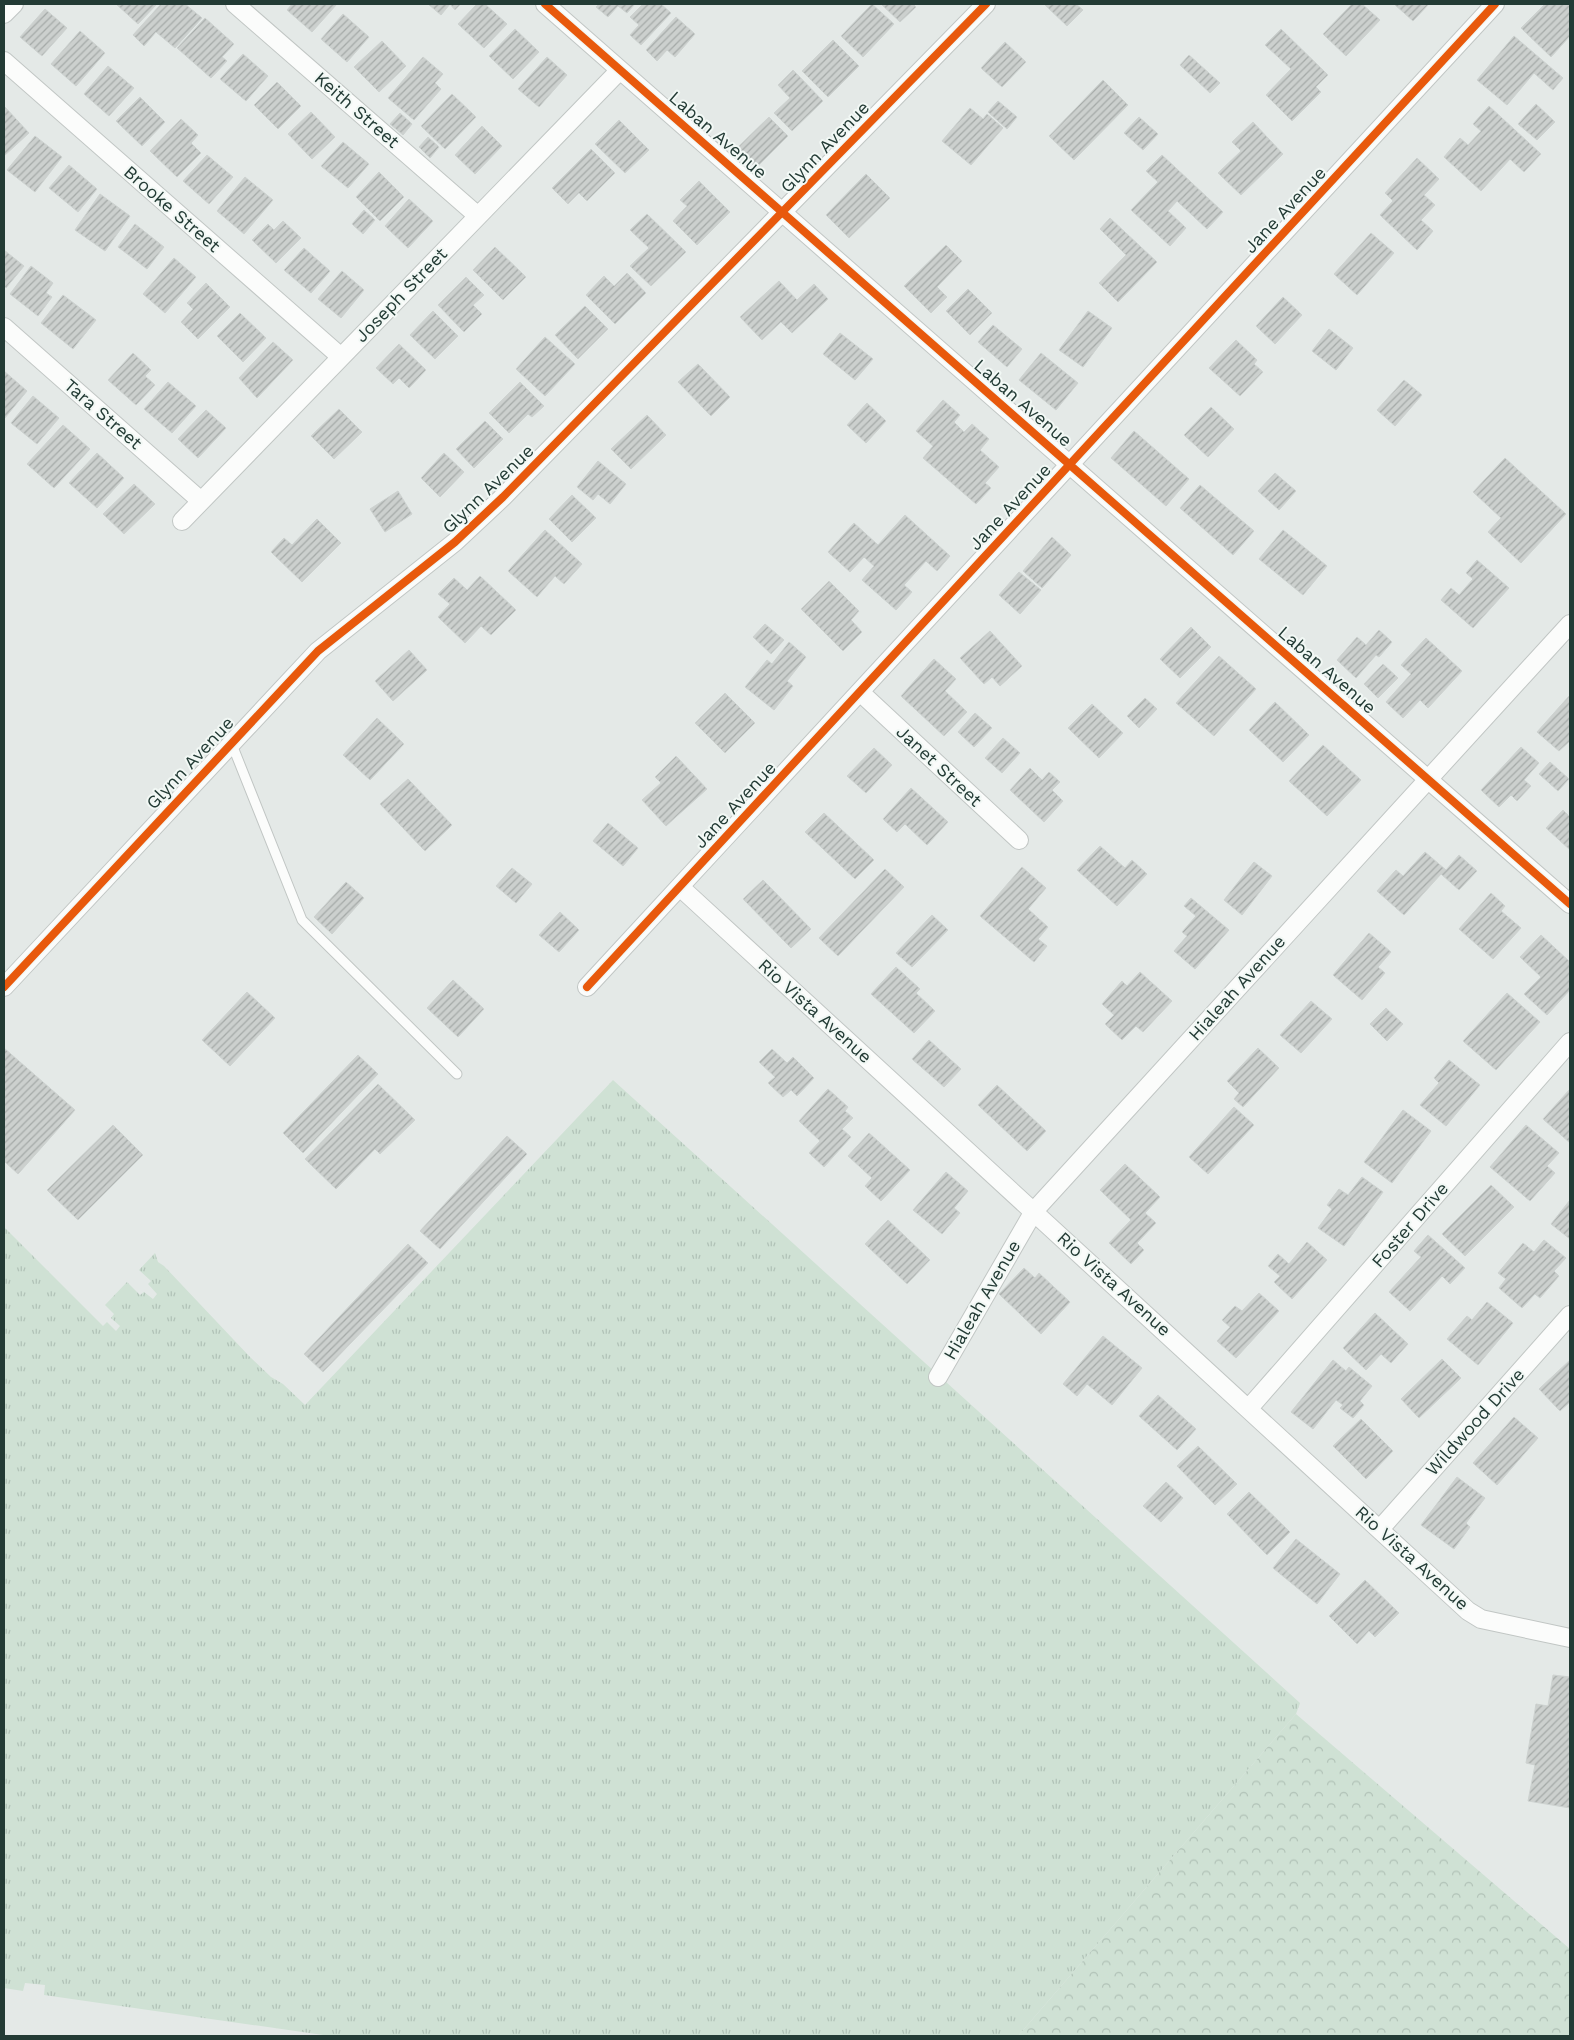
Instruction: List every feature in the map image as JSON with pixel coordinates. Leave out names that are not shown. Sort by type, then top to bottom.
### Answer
[{"type":"street","points":[[4,14],[14,4]]},
{"type":"street","name":"Keith Street","points":[[235,4],[478,216]]},
{"type":"street","name":"Laban Avenue","points":[[545,4],[1570,904]]},
{"type":"street","name":"Glynn Avenue","points":[[4,987],[318,650],[456,542],[504,498],[986,4]]},
{"type":"street","name":"Jane Avenue","points":[[587,988],[1495,4]]},
{"type":"street","name":"Brooke Street","points":[[4,61],[341,357]]},
{"type":"street","name":"Joseph Street","points":[[182,521],[620,70]]},
{"type":"street","name":"Tara Street","points":[[4,327],[201,501]]},
{"type":"street","name":"Hialeah Avenue","points":[[938,1377],[1034,1211],[1570,624]]},
{"type":"street","name":"Janet Street","points":[[860,692],[1019,840]]},
{"type":"street","name":"Rio Vista Avenue","points":[[680,887],[1250,1408],[1468,1611],[1481,1619],[1570,1638]]},
{"type":"street","name":"Foster Drive","points":[[1250,1408],[1570,1042]]},
{"type":"street","name":"Wildwood Drive","points":[[1380,1529],[1570,1314]]},
{"type":"lane","points":[[231,742],[302,920],[456,1074]]},
{"type":"green space","points":[[613,1080],[1300,1703],[1296,1714],[1018,2036],[330,2036],[44,1995],[45,1985],[25,1983],[23,1991],[4,1988],[4,1227],[103,1326],[107,1322],[116,1331],[120,1326],[111,1318],[114,1314],[105,1305],[127,1282],[140,1295],[144,1292],[153,1299],[157,1294],[148,1284],[151,1281],[139,1270],[155,1253],[158,1262],[164,1266],[250,1357],[305,1405]]},
{"type":"green space","points":[[1296,1714],[1570,1949],[1570,2036],[1018,2036]]},
{"type":"building","points":[[116,4],[157,4],[138,24]]},
{"type":"building","points":[[161,4],[185,4],[202,18],[175,48],[156,32],[144,46],[133,35]]},
{"type":"building","points":[[292,4],[337,4],[312,32],[287,10]]},
{"type":"building","points":[[428,4],[450,4],[441,15]]},
{"type":"building","points":[[450,4],[461,4],[455,10]]},
{"type":"building","points":[[477,4],[485,4],[507,24],[484,48],[458,24]]},
{"type":"building","points":[[599,4],[635,4],[627,13],[618,6],[608,17],[596,7]]},
{"type":"building","points":[[643,4],[661,4],[671,13],[641,45],[630,35],[639,25],[630,17]]},
{"type":"building","points":[[872,4],[894,24],[863,57],[841,36]]},
{"type":"building","points":[[881,4],[913,4],[916,7],[900,22]]},
{"type":"building","points":[[1044,4],[1076,4],[1083,10],[1067,26]]},
{"type":"building","points":[[1352,4],[1362,4],[1380,20],[1346,56],[1323,34]]},
{"type":"building","points":[[1394,4],[1429,4],[1413,21]]},
{"type":"building","points":[[1545,4],[1570,5],[1570,36],[1551,57],[1521,28]]},
{"type":"building","points":[[45,9],[67,28],[42,56],[20,37]]},
{"type":"building","points":[[343,14],[369,37],[347,62],[321,39]]},
{"type":"building","points":[[676,17],[695,34],[675,57],[667,50],[657,61],[646,50]]},
{"type":"building","points":[[205,18],[234,44],[222,57],[227,61],[211,78],[177,48]]},
{"type":"building","points":[[515,29],[539,52],[513,79],[489,56]]},
{"type":"building","points":[[1281,29],[1328,75],[1316,87],[1321,92],[1292,121],[1266,95],[1291,69],[1265,45]]},
{"type":"building","points":[[80,31],[105,53],[76,86],[51,64]]},
{"type":"building","points":[[1514,36],[1563,78],[1553,90],[1534,73],[1507,105],[1477,80]]},
{"type":"building","points":[[833,40],[859,66],[828,97],[802,71]]},
{"type":"building","points":[[382,41],[406,66],[379,92],[354,67]]},
{"type":"building","points":[[1005,42],[1026,62],[1002,87],[981,68]]},
{"type":"building","points":[[243,54],[268,76],[246,101],[220,79]]},
{"type":"building","points":[[1189,55],[1220,83],[1210,93],[1180,65]]},
{"type":"building","points":[[423,57],[443,74],[435,83],[441,89],[414,120],[388,98]]},
{"type":"building","points":[[547,57],[567,75],[539,107],[518,89]]},
{"type":"building","points":[[108,66],[134,88],[109,116],[84,94]]},
{"type":"building","points":[[793,70],[823,101],[792,131],[774,113],[790,98],[778,85]]},
{"type":"building","points":[[1103,80],[1128,105],[1074,160],[1049,136]]},
{"type":"building","points":[[277,82],[301,106],[278,129],[254,105]]},
{"type":"building","points":[[452,94],[476,117],[445,149],[421,126]]},
{"type":"building","points":[[140,97],[165,122],[142,146],[116,121]]},
{"type":"building","points":[[998,101],[1017,117],[1007,129],[988,112]]},
{"type":"building","points":[[1536,104],[1555,122],[1537,140],[1518,124]]},
{"type":"building","points":[[1489,106],[1541,154],[1524,172],[1510,159],[1481,191],[1444,157],[1460,138],[1468,145],[1481,131],[1473,124]]},
{"type":"building","points":[[4,108],[29,133],[4,156]]},
{"type":"building","points":[[970,108],[983,119],[987,114],[1003,128],[971,165],[942,141]]},
{"type":"building","points":[[311,112],[335,137],[312,159],[288,134]]},
{"type":"building","points":[[400,113],[412,124],[403,135],[390,124]]},
{"type":"building","points":[[769,117],[788,136],[756,168],[736,149]]},
{"type":"building","points":[[1139,117],[1158,134],[1143,150],[1124,133]]},
{"type":"building","points":[[181,119],[198,135],[191,143],[201,153],[177,177],[150,151]]},
{"type":"building","points":[[619,120],[649,150],[625,173],[595,144]]},
{"type":"building","points":[[1253,122],[1283,154],[1241,195],[1218,173],[1241,151],[1232,142]]},
{"type":"building","points":[[482,126],[502,146],[475,174],[455,155]]},
{"type":"building","points":[[35,136],[62,157],[35,192],[7,170]]},
{"type":"building","points":[[428,137],[439,147],[430,158],[419,147]]},
{"type":"building","points":[[343,142],[369,164],[348,188],[321,166]]},
{"type":"building","points":[[591,149],[615,173],[587,201],[579,193],[568,204],[552,188]]},
{"type":"building","points":[[207,155],[233,177],[209,204],[183,181]]},
{"type":"building","points":[[1162,155],[1223,212],[1207,229],[1177,201],[1168,211],[1186,228],[1170,246],[1131,210],[1158,182],[1146,171]]},
{"type":"building","points":[[1417,158],[1439,179],[1424,195],[1435,205],[1421,220],[1433,231],[1417,250],[1380,215],[1393,201],[1385,193]]},
{"type":"building","points":[[69,165],[97,189],[78,212],[49,188]]},
{"type":"building","points":[[379,172],[404,197],[380,221],[356,197]]},
{"type":"building","points":[[866,174],[890,198],[849,238],[826,215]]},
{"type":"building","points":[[245,177],[273,200],[244,234],[217,211]]},
{"type":"building","points":[[699,181],[730,212],[697,245],[673,221],[687,206],[680,200]]},
{"type":"building","points":[[100,194],[130,216],[105,251],[75,230]]},
{"type":"building","points":[[409,199],[433,221],[408,248],[385,226]]},
{"type":"building","points":[[364,210],[375,220],[363,234],[352,224]]},
{"type":"building","points":[[647,214],[686,252],[651,286],[630,266],[649,248],[630,230]]},
{"type":"building","points":[[1110,218],[1157,262],[1118,302],[1099,283],[1126,255],[1100,229]]},
{"type":"building","points":[[283,221],[301,238],[276,263],[252,240],[268,224],[274,230]]},
{"type":"building","points":[[135,224],[164,247],[147,269],[118,247]]},
{"type":"building","points":[[1371,233],[1394,253],[1357,295],[1334,274]]},
{"type":"building","points":[[946,245],[962,261],[937,287],[947,297],[931,313],[904,286]]},
{"type":"building","points":[[495,247],[526,277],[503,300],[473,270]]},
{"type":"building","points":[[304,248],[330,271],[311,293],[284,270]]},
{"type":"building","points":[[4,250],[24,266],[6,288],[4,286]]},
{"type":"building","points":[[174,258],[196,277],[165,313],[143,294]]},
{"type":"building","points":[[31,266],[53,283],[46,293],[52,297],[38,316],[10,294]]},
{"type":"building","points":[[342,271],[364,290],[341,318],[318,299]]},
{"type":"building","points":[[627,273],[646,293],[615,324],[586,295],[604,276],[614,286]]},
{"type":"building","points":[[466,277],[484,295],[473,305],[482,314],[464,332],[438,305]]},
{"type":"building","points":[[779,281],[797,300],[814,284],[828,299],[792,333],[781,322],[762,340],[740,317]]},
{"type":"building","points":[[206,283],[230,307],[198,339],[181,322],[193,309],[187,303]]},
{"type":"building","points":[[968,289],[992,313],[970,335],[946,311]]},
{"type":"building","points":[[63,295],[96,320],[73,349],[41,323]]},
{"type":"building","points":[[1283,297],[1302,315],[1275,344],[1256,326]]},
{"type":"building","points":[[585,306],[608,329],[578,359],[555,335]]},
{"type":"building","points":[[433,311],[458,336],[435,359],[410,335]]},
{"type":"building","points":[[1088,311],[1112,328],[1083,367],[1059,350]]},
{"type":"building","points":[[240,313],[266,338],[243,362],[217,336]]},
{"type":"building","points":[[993,325],[1022,349],[1007,367],[978,342]]},
{"type":"building","points":[[1329,329],[1353,348],[1336,370],[1312,351]]},
{"type":"building","points":[[840,333],[873,359],[855,380],[823,354]]},
{"type":"building","points":[[545,337],[575,364],[545,396],[516,369]]},
{"type":"building","points":[[1236,340],[1257,360],[1254,364],[1263,372],[1240,396],[1209,368]]},
{"type":"building","points":[[273,342],[293,360],[257,398],[239,378]]},
{"type":"building","points":[[399,344],[426,370],[409,388],[399,378],[393,384],[376,368]]},
{"type":"building","points":[[133,353],[151,370],[145,376],[155,385],[136,405],[108,380]]},
{"type":"building","points":[[1041,353],[1078,383],[1056,410],[1019,380]]},
{"type":"building","points":[[698,364],[730,397],[711,416],[678,382]]},
{"type":"building","points":[[4,371],[27,391],[4,419]]},
{"type":"building","points":[[1404,380],[1422,395],[1395,426],[1377,410]]},
{"type":"building","points":[[168,382],[196,406],[172,433],[144,409]]},
{"type":"building","points":[[520,382],[544,406],[532,417],[528,414],[509,433],[489,413]]},
{"type":"building","points":[[33,396],[59,418],[37,444],[11,423]]},
{"type":"building","points":[[943,400],[960,415],[954,422],[964,432],[972,424],[989,439],[980,450],[999,467],[985,483],[991,488],[976,504],[923,458],[933,446],[916,431]]},
{"type":"building","points":[[867,403],[886,421],[866,443],[847,425]]},
{"type":"building","points":[[1211,407],[1234,429],[1208,457],[1184,435]]},
{"type":"building","points":[[339,409],[362,432],[334,459],[311,436]]},
{"type":"building","points":[[206,410],[226,428],[198,458],[178,439]]},
{"type":"building","points":[[647,415],[666,435],[631,469],[611,449]]},
{"type":"building","points":[[485,421],[503,439],[474,468],[456,449]]},
{"type":"building","points":[[63,425],[90,449],[54,488],[27,464]]},
{"type":"building","points":[[1134,431],[1189,479],[1166,506],[1111,458]]},
{"type":"building","points":[[97,453],[124,478],[97,508],[69,483]]},
{"type":"building","points":[[444,453],[464,472],[440,497],[421,478]]},
{"type":"building","points":[[1505,458],[1566,514],[1521,563],[1488,532],[1501,518],[1473,492]]},
{"type":"building","points":[[598,461],[626,484],[610,504],[598,494],[593,500],[577,487]]},
{"type":"building","points":[[1275,473],[1296,491],[1279,510],[1258,491]]},
{"type":"building","points":[[134,484],[155,504],[124,534],[103,514]]},
{"type":"building","points":[[1200,485],[1254,531],[1233,555],[1180,508]]},
{"type":"building","points":[[398,491],[412,514],[385,532],[370,509]]},
{"type":"building","points":[[572,495],[596,518],[572,542],[549,519]]},
{"type":"building","points":[[905,515],[950,556],[937,571],[926,561],[904,585],[912,592],[896,610],[862,580],[874,566],[864,557],[850,572],[828,552],[854,523],[878,545]]},
{"type":"building","points":[[317,519],[341,543],[302,582],[271,552],[284,538],[292,545]]},
{"type":"building","points":[[545,530],[582,564],[564,584],[555,576],[537,597],[508,571]]},
{"type":"building","points":[[1283,530],[1327,566],[1303,595],[1259,559]]},
{"type":"building","points":[[1052,537],[1071,555],[1042,588],[1023,571]]},
{"type":"building","points":[[1477,560],[1509,588],[1473,628],[1441,600],[1451,588],[1459,595],[1473,579],[1466,573]]},
{"type":"building","points":[[1019,572],[1041,590],[1020,614],[999,595]]},
{"type":"building","points":[[480,576],[516,610],[491,635],[481,626],[465,643],[438,617],[450,604],[438,594],[454,578],[467,590]]},
{"type":"building","points":[[829,581],[859,611],[851,620],[862,632],[843,651],[801,609]]},
{"type":"building","points":[[765,624],[784,640],[771,654],[753,637]]},
{"type":"building","points":[[1191,627],[1211,647],[1180,678],[1160,659]]},
{"type":"building","points":[[1379,630],[1392,642],[1379,657],[1376,655],[1356,678],[1337,660],[1357,637],[1366,645]]},
{"type":"building","points":[[990,631],[1022,666],[1000,686],[992,677],[984,684],[960,658]]},
{"type":"building","points":[[1426,638],[1462,671],[1428,708],[1420,700],[1403,718],[1386,702],[1411,674],[1401,665]]},
{"type":"building","points":[[789,642],[806,657],[787,681],[793,686],[774,710],[745,687],[767,660],[772,664]]},
{"type":"building","points":[[409,650],[427,670],[393,701],[375,681]]},
{"type":"building","points":[[1219,656],[1256,689],[1214,736],[1176,703]]},
{"type":"building","points":[[934,659],[956,679],[945,691],[967,712],[944,736],[901,696]]},
{"type":"building","points":[[1383,664],[1398,678],[1378,698],[1364,684]]},
{"type":"building","points":[[725,693],[755,723],[725,753],[695,723]]},
{"type":"building","points":[[1570,695],[1570,741],[1559,751],[1537,732]]},
{"type":"building","points":[[1145,698],[1157,709],[1139,728],[1127,716]]},
{"type":"building","points":[[1275,702],[1309,735],[1283,762],[1249,730]]},
{"type":"building","points":[[1092,704],[1123,733],[1099,758],[1068,728]]},
{"type":"building","points":[[975,713],[992,728],[974,747],[958,732]]},
{"type":"building","points":[[377,718],[404,744],[370,780],[343,755]]},
{"type":"building","points":[[1003,738],[1020,753],[1002,773],[985,758]]},
{"type":"building","points":[[1323,745],[1361,780],[1327,816],[1289,781]]},
{"type":"building","points":[[1521,747],[1539,763],[1524,780],[1531,786],[1517,801],[1511,795],[1499,807],[1481,790]]},
{"type":"building","points":[[874,748],[892,765],[866,793],[847,776]]},
{"type":"building","points":[[676,756],[707,789],[666,826],[642,800],[661,783],[655,777]]},
{"type":"building","points":[[1550,762],[1569,779],[1558,791],[1539,774]]},
{"type":"building","points":[[1030,768],[1042,780],[1049,772],[1060,782],[1052,790],[1063,801],[1044,822],[1010,790]]},
{"type":"building","points":[[408,779],[452,825],[425,851],[380,804]]},
{"type":"building","points":[[911,788],[948,822],[927,845],[905,824],[897,832],[883,819]]},
{"type":"building","points":[[1563,810],[1570,817],[1570,850],[1546,828]]},
{"type":"building","points":[[824,813],[874,860],[855,879],[805,832]]},
{"type":"building","points":[[608,823],[638,848],[623,866],[593,841]]},
{"type":"building","points":[[1100,846],[1125,868],[1132,860],[1147,874],[1117,906],[1077,870]]},
{"type":"building","points":[[1425,852],[1446,870],[1459,855],[1477,871],[1459,890],[1441,874],[1404,915],[1377,891],[1396,870],[1403,876]]},
{"type":"building","points":[[1254,862],[1272,876],[1242,915],[1224,900]]},
{"type":"building","points":[[1022,867],[1046,888],[1028,909],[1048,927],[1038,939],[1047,946],[1034,962],[980,916]]},
{"type":"building","points":[[512,868],[532,884],[516,903],[496,886]]},
{"type":"building","points":[[885,869],[904,887],[838,956],[819,938]]},
{"type":"building","points":[[763,880],[811,929],[791,948],[743,899]]},
{"type":"building","points":[[346,882],[364,898],[332,934],[314,917]]},
{"type":"building","points":[[1491,893],[1505,906],[1501,911],[1521,928],[1493,959],[1459,929]]},
{"type":"building","points":[[1191,898],[1229,930],[1195,969],[1174,951],[1187,936],[1182,932],[1196,916],[1184,906]]},
{"type":"building","points":[[560,912],[579,930],[559,952],[539,935]]},
{"type":"building","points":[[932,915],[948,930],[912,967],[896,953]]},
{"type":"building","points":[[1369,933],[1391,952],[1378,967],[1385,973],[1362,1000],[1333,975]]},
{"type":"building","points":[[1541,935],[1570,962],[1570,990],[1547,1015],[1524,994],[1541,977],[1520,957]]},
{"type":"building","points":[[896,967],[920,989],[916,993],[935,1011],[914,1033],[871,994]]},
{"type":"building","points":[[1140,972],[1172,1001],[1143,1032],[1136,1026],[1122,1040],[1105,1024],[1114,1015],[1102,1004],[1122,981],[1127,986]]},
{"type":"building","points":[[453,980],[484,1009],[458,1037],[427,1008]]},
{"type":"building","points":[[247,992],[275,1018],[230,1066],[202,1040]]},
{"type":"building","points":[[1507,993],[1540,1022],[1496,1070],[1463,1041]]},
{"type":"building","points":[[1311,1001],[1332,1019],[1301,1053],[1280,1035]]},
{"type":"building","points":[[1386,1008],[1403,1024],[1387,1041],[1370,1024]]},
{"type":"building","points":[[929,1040],[961,1069],[944,1087],[912,1059]]},
{"type":"building","points":[[4,1048],[75,1110],[18,1174],[4,1161]]},
{"type":"building","points":[[1258,1048],[1279,1068],[1243,1107],[1234,1099],[1239,1093],[1227,1081]]},
{"type":"building","points":[[772,1049],[787,1063],[793,1057],[814,1078],[797,1096],[791,1090],[783,1097],[768,1083],[775,1077],[759,1062]]},
{"type":"building","points":[[358,1055],[378,1074],[303,1153],[283,1133]]},
{"type":"building","points":[[1449,1060],[1480,1085],[1446,1126],[1420,1105],[1439,1083],[1434,1078]]},
{"type":"building","points":[[378,1084],[415,1120],[380,1154],[375,1149],[336,1189],[305,1159]]},
{"type":"building","points":[[997,1085],[1046,1131],[1027,1151],[978,1105]]},
{"type":"building","points":[[828,1089],[848,1107],[845,1111],[853,1118],[842,1129],[851,1137],[824,1167],[809,1153],[820,1141],[799,1121]]},
{"type":"building","points":[[1570,1089],[1570,1143],[1543,1119]]},
{"type":"building","points":[[1234,1107],[1254,1125],[1208,1174],[1189,1157]]},
{"type":"building","points":[[1403,1110],[1431,1131],[1392,1183],[1364,1162]]},
{"type":"building","points":[[113,1125],[143,1155],[78,1220],[47,1190]]},
{"type":"building","points":[[1526,1125],[1559,1153],[1547,1166],[1555,1173],[1530,1201],[1490,1167]]},
{"type":"building","points":[[869,1133],[910,1170],[881,1201],[865,1186],[872,1178],[848,1156]]},
{"type":"building","points":[[507,1136],[527,1154],[440,1249],[420,1231]]},
{"type":"building","points":[[1125,1164],[1160,1197],[1145,1213],[1156,1223],[1137,1243],[1144,1250],[1131,1264],[1109,1243],[1131,1220],[1100,1190]]},
{"type":"building","points":[[946,1172],[968,1191],[954,1208],[960,1213],[942,1234],[913,1210]]},
{"type":"building","points":[[1362,1177],[1383,1192],[1344,1246],[1318,1228],[1332,1209],[1327,1205],[1339,1189],[1348,1195]]},
{"type":"building","points":[[1491,1185],[1514,1207],[1465,1256],[1442,1234]]},
{"type":"building","points":[[1570,1200],[1570,1239],[1551,1224]]},
{"type":"building","points":[[888,1220],[930,1260],[907,1284],[865,1244]]},
{"type":"building","points":[[1428,1235],[1465,1268],[1450,1284],[1442,1276],[1410,1311],[1389,1292],[1421,1257],[1414,1251]]},
{"type":"building","points":[[1544,1240],[1566,1258],[1554,1271],[1559,1276],[1540,1298],[1535,1294],[1522,1308],[1499,1288],[1506,1279],[1498,1273],[1523,1243],[1534,1252]]},
{"type":"building","points":[[1307,1242],[1327,1260],[1292,1299],[1274,1282],[1280,1276],[1268,1266],[1278,1254],[1289,1264]]},
{"type":"building","points":[[408,1244],[428,1263],[323,1372],[304,1354]]},
{"type":"building","points":[[1024,1268],[1035,1278],[1039,1273],[1070,1302],[1041,1334],[999,1294]]},
{"type":"building","points":[[1259,1293],[1279,1311],[1236,1358],[1217,1341],[1230,1327],[1222,1320],[1235,1306],[1242,1311]]},
{"type":"building","points":[[1487,1302],[1513,1323],[1478,1365],[1447,1339],[1467,1316],[1472,1320]]},
{"type":"building","points":[[1375,1313],[1408,1344],[1391,1363],[1381,1354],[1366,1370],[1343,1348]]},
{"type":"building","points":[[1103,1336],[1142,1368],[1112,1405],[1087,1384],[1077,1396],[1063,1384]]},
{"type":"building","points":[[1442,1359],[1461,1378],[1419,1418],[1401,1399]]},
{"type":"building","points":[[1333,1360],[1346,1371],[1349,1367],[1372,1386],[1360,1401],[1364,1405],[1353,1418],[1340,1408],[1343,1405],[1336,1400],[1313,1429],[1291,1412]]},
{"type":"building","points":[[1570,1360],[1570,1402],[1560,1411],[1539,1389]]},
{"type":"building","points":[[1158,1395],[1196,1429],[1177,1450],[1139,1416]]},
{"type":"building","points":[[1514,1417],[1538,1438],[1497,1485],[1473,1463]]},
{"type":"building","points":[[1361,1419],[1393,1451],[1366,1479],[1333,1446]]},
{"type":"building","points":[[1198,1446],[1237,1484],[1215,1505],[1177,1466]]},
{"type":"building","points":[[1457,1477],[1485,1498],[1466,1523],[1470,1527],[1454,1549],[1421,1525]]},
{"type":"building","points":[[1166,1482],[1183,1498],[1161,1522],[1143,1506]]},
{"type":"building","points":[[1249,1492],[1290,1532],[1267,1555],[1227,1514]]},
{"type":"building","points":[[1296,1539],[1340,1574],[1317,1604],[1273,1568]]},
{"type":"building","points":[[1365,1580],[1399,1613],[1375,1637],[1369,1631],[1357,1644],[1329,1616]]},
{"type":"building","points":[[1553,1675],[1570,1677],[1570,1808],[1528,1801],[1535,1765],[1526,1763],[1536,1704],[1548,1706]]},
{"type":"cycle path","points":[[545,4],[1570,904]]},
{"type":"cycle path","points":[[4,987],[318,651],[455,542],[503,497],[986,4]]},
{"type":"cycle path","points":[[587,987],[1495,4]]}]
